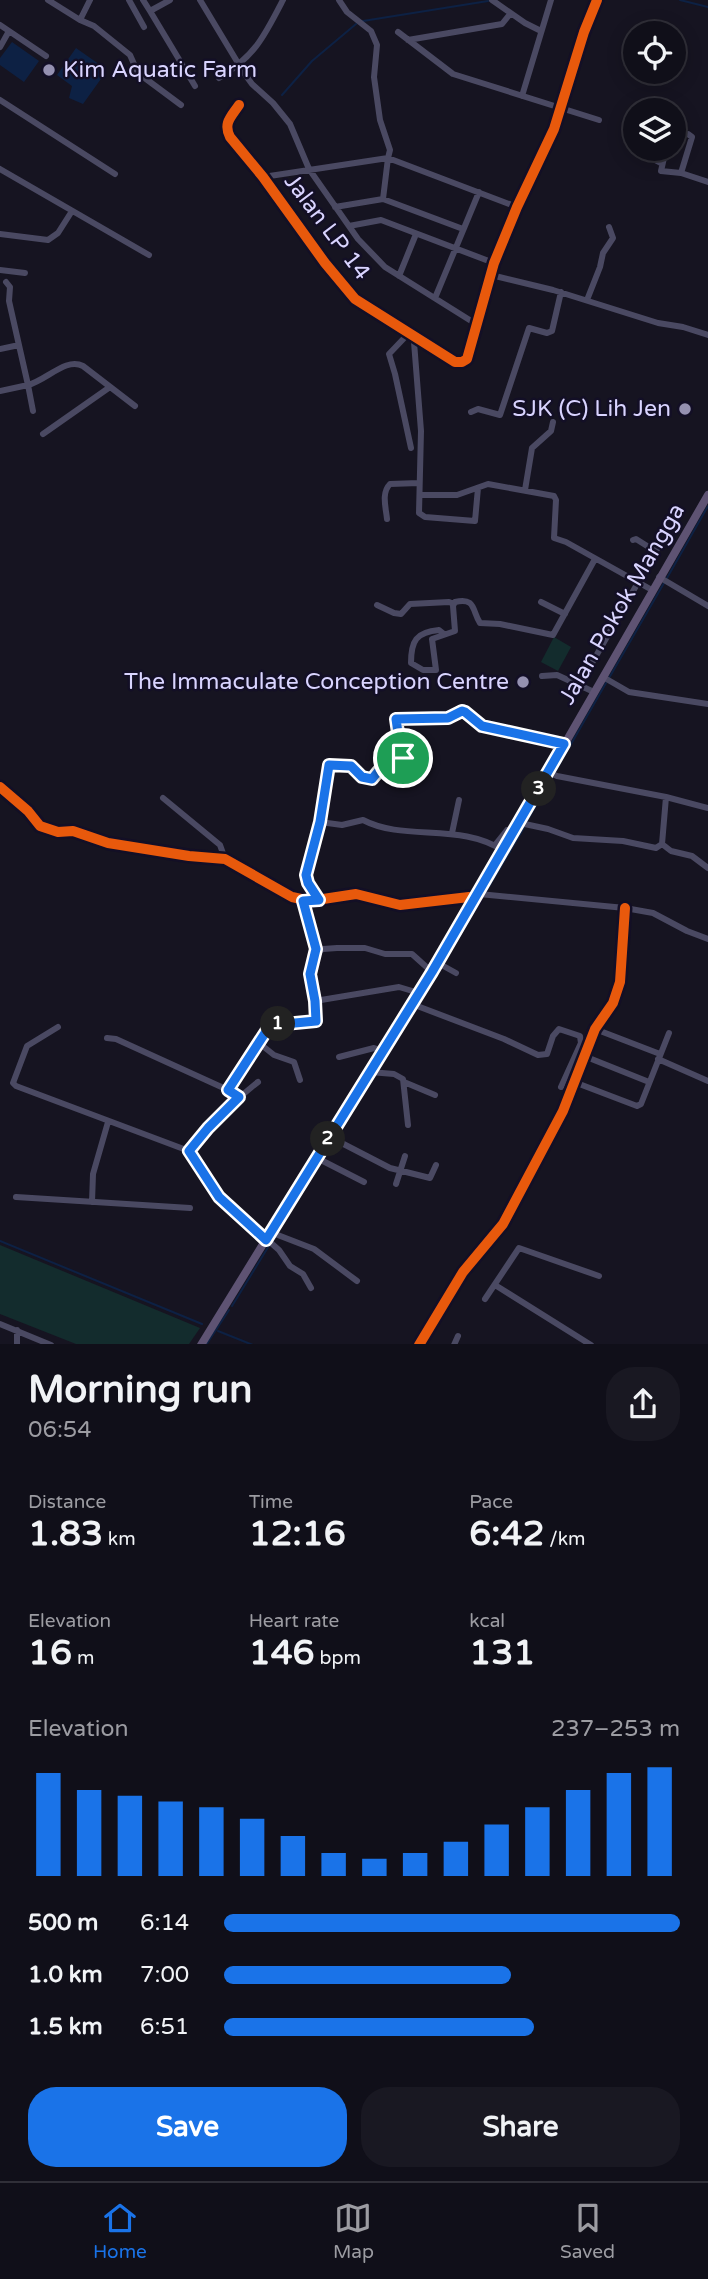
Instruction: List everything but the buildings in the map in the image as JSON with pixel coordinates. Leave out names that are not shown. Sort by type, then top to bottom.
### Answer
[{"type":"main road","name":"Jalan Pokok Mangga","points":[[202,1344],[334,1140],[374,1072],[383,1051],[416,1006],[419,993],[482,896],[504,851],[552,774],[564,744],[594,692],[606,679],[652,590],[663,579],[708,495]]},
{"type":"street","points":[[48,0],[94,26],[130,55],[138,73],[181,106]]},
{"type":"street","points":[[80,20],[90,0]]},
{"type":"street","points":[[129,0],[144,27]]},
{"type":"street","points":[[143,0],[195,86]]},
{"type":"street","points":[[150,11],[170,0]]},
{"type":"street","points":[[200,0],[252,85],[273,103],[290,124],[309,169],[358,239],[385,267],[476,324],[494,263],[554,129],[584,32],[597,0]]},
{"type":"street","points":[[219,78],[239,66],[262,40],[283,0]]},
{"type":"street","points":[[339,0],[347,12],[371,31],[377,45],[374,77],[380,120],[390,150],[383,199]]},
{"type":"street","points":[[492,0],[510,14],[541,31]]},
{"type":"street","points":[[522,96],[551,0]]},
{"type":"street","points":[[408,40],[502,24],[510,14]]},
{"type":"street","points":[[0,25],[46,56]]},
{"type":"street","points":[[0,47],[9,31]]},
{"type":"street","points":[[398,32],[453,75],[599,120]]},
{"type":"street","points":[[0,100],[115,174]]},
{"type":"street","name":"Jalan LP 14","points":[[239,106],[227,122],[227,131],[355,299],[455,362],[465,361],[476,324]]},
{"type":"street","points":[[686,134],[692,137],[686,157]]},
{"type":"street","points":[[263,177],[388,158],[517,207]]},
{"type":"street","points":[[657,161],[661,163],[661,171],[681,173],[708,182]]},
{"type":"street","points":[[681,173],[685,161]]},
{"type":"street","points":[[0,169],[149,256]]},
{"type":"street","points":[[435,298],[478,192]]},
{"type":"street","points":[[335,207],[383,199],[463,229]]},
{"type":"street","points":[[0,234],[48,240],[58,233],[72,211]]},
{"type":"street","points":[[349,226],[381,220],[494,263]]},
{"type":"street","points":[[587,300],[600,267],[600,258],[613,238],[609,227]]},
{"type":"street","points":[[399,276],[416,234]]},
{"type":"street","points":[[0,270],[25,273]]},
{"type":"street","points":[[491,275],[561,292],[658,323],[708,335]]},
{"type":"street","points":[[6,282],[10,287],[9,300],[33,411]]},
{"type":"street","points":[[471,412],[478,409],[500,415],[530,328],[547,333],[552,331],[561,292]]},
{"type":"street","points":[[411,448],[389,354],[412,335],[421,431],[419,513],[425,517],[473,521],[477,519],[478,488]]},
{"type":"street","points":[[0,349],[19,345]]},
{"type":"street","points":[[0,391],[41,381],[74,362],[135,406]]},
{"type":"street","points":[[43,434],[110,387]]},
{"type":"street","points":[[525,490],[532,448],[551,431],[553,422]]},
{"type":"street","points":[[387,519],[384,494],[386,486],[419,483]]},
{"type":"street","points":[[419,495],[457,495],[488,484],[555,498],[554,538],[652,590]]},
{"type":"street","points":[[633,540],[636,539],[656,551]]},
{"type":"street","points":[[580,684],[660,544]]},
{"type":"street","points":[[377,605],[394,614],[401,614],[410,604],[431,601],[454,604],[460,601],[469,602],[474,607],[477,619],[484,624],[500,624],[553,635],[595,559]]},
{"type":"street","points":[[663,579],[708,606]]},
{"type":"street","points":[[541,602],[565,614]]},
{"type":"street","points":[[444,634],[439,630],[420,635],[411,647],[411,663],[423,670],[436,670],[432,639],[455,631],[454,604]]},
{"type":"street","points":[[541,676],[557,675],[594,692]]},
{"type":"street","points":[[606,679],[629,692],[708,704]]},
{"type":"street","points":[[319,900],[306,875],[320,822],[329,765],[351,766],[362,777],[372,779],[386,762],[402,760],[396,719],[448,718],[458,712],[465,712],[482,726],[564,744]]},
{"type":"street","points":[[552,774],[708,808]]},
{"type":"street","points":[[0,787],[28,811],[40,827],[58,832],[73,831],[108,844],[225,859],[303,901],[356,894],[400,905],[482,896],[625,908],[653,913],[708,939]]},
{"type":"street","points":[[662,844],[666,797]]},
{"type":"street","points":[[163,798],[220,845],[225,859]]},
{"type":"street","points":[[452,833],[459,800]]},
{"type":"street","points":[[320,822],[342,825],[363,820],[377,827],[452,833],[495,845],[504,851]]},
{"type":"street","points":[[495,845],[507,830],[521,825],[548,828],[573,838],[617,841],[656,848],[662,844]]},
{"type":"street","points":[[662,844],[671,851],[692,856],[708,869]]},
{"type":"street","points":[[228,1090],[267,1030],[274,1025],[316,1021],[310,974],[316,953],[303,901]]},
{"type":"street","points":[[420,1344],[463,1272],[503,1224],[563,1111],[595,1029],[613,1003],[620,982],[625,908]]},
{"type":"street","points":[[316,953],[323,949],[365,948],[385,954],[412,954],[432,972]]},
{"type":"street","points":[[440,964],[456,973]]},
{"type":"street","points":[[315,1001],[399,987],[419,993]]},
{"type":"street","points":[[416,1006],[538,1055],[547,1054],[553,1036],[559,1029],[580,1036],[581,1043],[561,1087]]},
{"type":"street","points":[[58,1027],[27,1046],[13,1083],[19,1088],[189,1151],[219,1197],[270,1237],[275,1248],[284,1255],[290,1266],[303,1275],[311,1288]]},
{"type":"street","points":[[595,1029],[708,1081]]},
{"type":"street","points":[[574,1082],[637,1107],[641,1104],[669,1033]]},
{"type":"street","points":[[107,1038],[116,1039],[239,1097]]},
{"type":"street","points":[[259,1043],[274,1055],[294,1062],[300,1080]]},
{"type":"street","points":[[340,1057],[374,1048],[383,1051]]},
{"type":"street","points":[[584,1056],[649,1082]]},
{"type":"street","points":[[374,1072],[399,1075],[404,1082],[408,1125]]},
{"type":"street","points":[[189,1151],[208,1128],[258,1082]]},
{"type":"street","points":[[404,1082],[435,1095]]},
{"type":"street","points":[[92,1202],[93,1174],[108,1122]]},
{"type":"street","points":[[334,1140],[390,1168],[430,1178],[436,1165]]},
{"type":"street","points":[[396,1184],[405,1156]]},
{"type":"street","points":[[320,1160],[365,1182]]},
{"type":"street","points":[[16,1197],[190,1208]]},
{"type":"street","points":[[270,1237],[282,1236],[314,1249],[357,1281]]},
{"type":"street","points":[[485,1299],[519,1248],[599,1276]]},
{"type":"street","points":[[495,1284],[588,1344]]},
{"type":"street","points":[[0,1324],[49,1344]]},
{"type":"street","points":[[17,1330],[17,1344]]},
{"type":"street","points":[[454,1344],[458,1336]]},
{"type":"green space","points":[[554,637],[571,647],[558,671],[541,662]]},
{"type":"green space","points":[[0,1245],[200,1328],[189,1344],[76,1344],[0,1314]]},
{"type":"water","points":[[12,42],[39,61],[24,82],[0,65],[0,58]]},
{"type":"water","points":[[76,48],[103,67],[103,76],[83,104],[69,98],[72,86],[57,75]]},
{"type":"waterway","points":[[680,0],[708,7]]},
{"type":"waterway","points":[[363,21],[488,1]]},
{"type":"waterway","points":[[282,95],[312,61],[356,24]]},
{"type":"waterway","points":[[667,578],[708,506]]},
{"type":"waterway","points":[[609,678],[664,583]]},
{"type":"waterway","points":[[555,772],[606,683]]},
{"type":"waterway","points":[[527,821],[552,777]]},
{"type":"waterway","points":[[444,962],[525,826]]},
{"type":"waterway","points":[[418,1004],[441,967]]},
{"type":"waterway","points":[[378,1070],[415,1009]]},
{"type":"waterway","points":[[322,1159],[375,1075]]},
{"type":"waterway","points":[[273,1239],[319,1164]]},
{"type":"waterway","points":[[0,1241],[202,1324]]},
{"type":"waterway","points":[[232,1306],[270,1244]]},
{"type":"waterway","points":[[207,1344],[229,1310]]},
{"type":"waterway","points":[[218,1331],[250,1344]]},
{"type":"cycle path","points":[[239,105],[228,124],[230,137],[355,299],[455,362],[462,362],[467,359],[494,263],[554,129],[584,32],[597,0]]},
{"type":"cycle path","points":[[0,787],[28,811],[40,826],[58,832],[73,831],[108,843],[225,859],[292,897],[310,901],[356,894],[400,905],[469,897],[475,900]]},
{"type":"cycle path","points":[[420,1344],[463,1272],[503,1224],[563,1111],[595,1029],[613,1003],[620,982],[625,908]]},
{"type":"place","name":"Kim Aquatic Farm","points":[[49,70]]},
{"type":"place","name":"SJK (C) Lih Jen","points":[[685,409]]},
{"type":"place","name":"The Immaculate Conception Centre","points":[[523,682]]},
{"type":"route","points":[[462,711],[482,726],[564,744],[432,972],[266,1240],[219,1197],[189,1151],[239,1097],[228,1090],[267,1030],[274,1025],[315,1022],[317,1019],[310,974],[316,949],[303,901],[319,900],[306,875],[320,822],[329,765],[351,766],[362,777],[372,779],[386,762],[400,761],[403,758],[396,719],[448,718],[462,711]]}]
